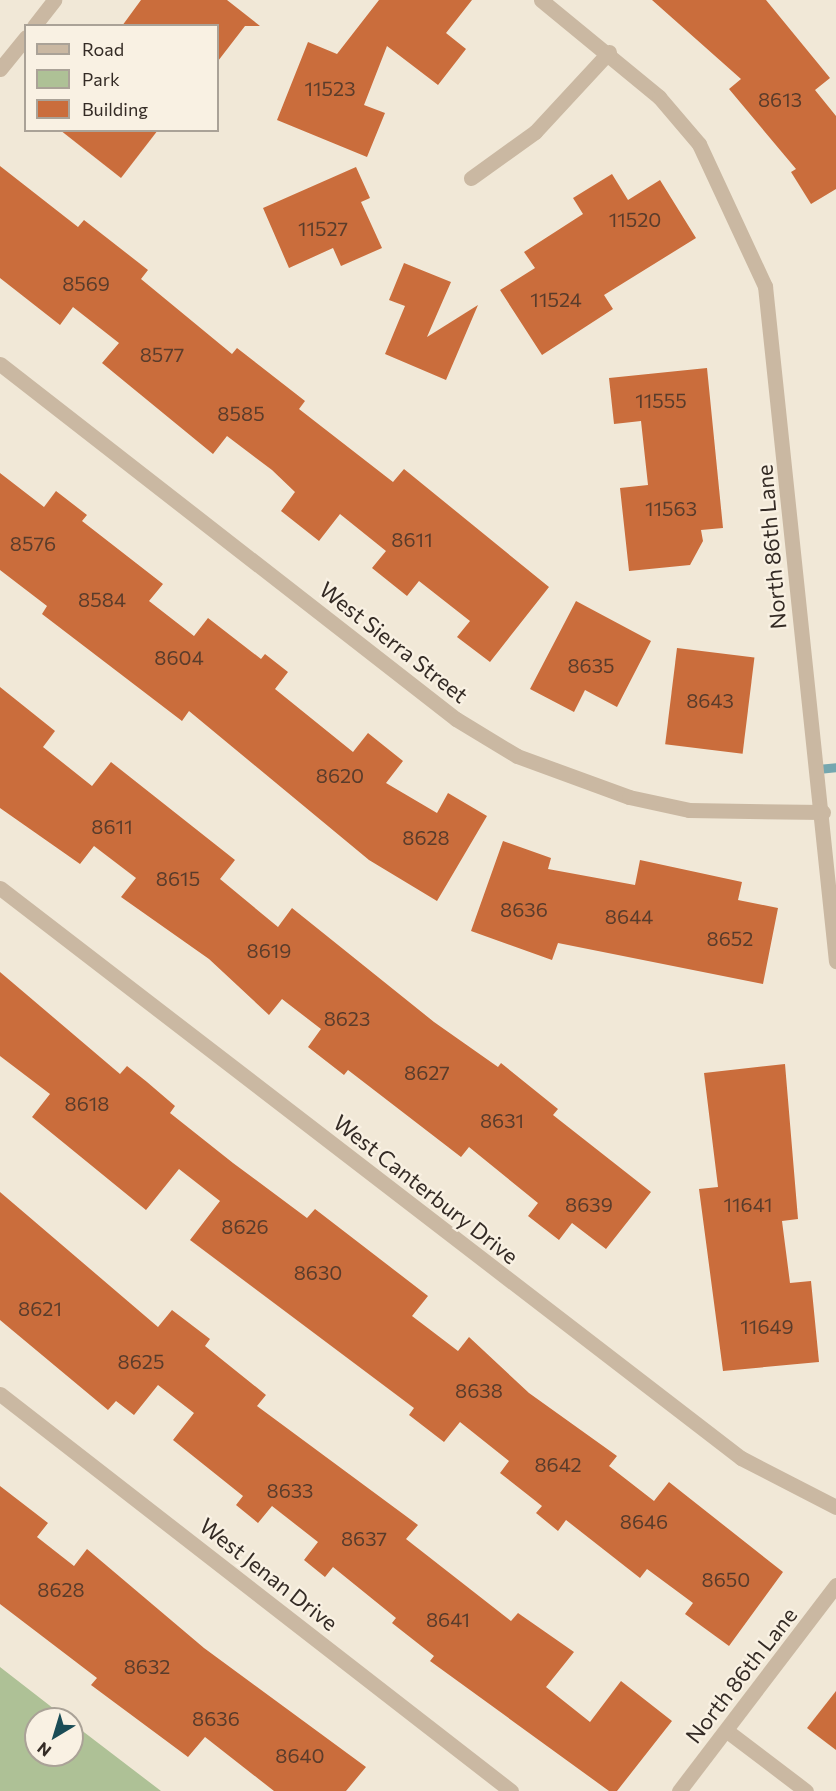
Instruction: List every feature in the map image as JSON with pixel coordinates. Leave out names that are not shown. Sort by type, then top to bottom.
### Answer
[{"type":"street","points":[[36,24],[54,0]]},
{"type":"street","name":"North 86th Lane","points":[[541,0],[609,52],[659,97],[699,144],[765,286],[823,812],[836,961]]},
{"type":"street","points":[[0,69],[24,39]]},
{"type":"street","points":[[471,178],[534,132],[609,52]]},
{"type":"street","name":"West Sierra Street","points":[[0,364],[456,719],[517,756],[629,797],[689,810],[823,812]]},
{"type":"street","name":"West Canterbury Drive","points":[[0,888],[741,1458],[836,1507]]},
{"type":"street","name":"West Jenan Drive","points":[[0,1394],[511,1791]]},
{"type":"street","name":"North 86th Lane","points":[[680,1791],[836,1585]]},
{"type":"street","points":[[727,1731],[806,1791]]},
{"type":"green space","points":[[0,1667],[52,1707],[24,1707],[24,1767],[84,1767],[84,1732],[161,1791],[0,1791]]},
{"type":"building","points":[[141,0],[227,0],[260,26],[245,26],[219,60],[219,24],[123,24]]},
{"type":"building","points":[[379,0],[472,0],[446,33],[466,49],[438,85],[387,46],[364,105],[385,113],[367,157],[277,120],[308,42],[337,54]]},
{"type":"building","points":[[652,0],[766,0],[830,78],[815,90],[836,116],[836,189],[811,204],[791,172],[796,169],[729,89],[741,79]]},
{"type":"building","points":[[63,132],[156,132],[121,178]]},
{"type":"building","points":[[0,166],[78,227],[84,220],[148,270],[141,279],[232,354],[237,348],[305,401],[299,409],[393,482],[404,469],[549,587],[490,662],[457,637],[470,621],[419,581],[407,596],[372,568],[386,551],[340,514],[319,541],[281,511],[295,492],[272,470],[227,436],[213,454],[102,363],[119,343],[73,307],[60,325],[0,278]]},
{"type":"building","points":[[356,167],[370,198],[361,202],[382,248],[341,266],[333,248],[289,268],[263,208]]},
{"type":"building","points":[[612,174],[628,200],[660,180],[696,238],[604,295],[613,309],[542,355],[500,290],[535,268],[524,252],[583,214],[573,198]]},
{"type":"building","points":[[404,263],[451,282],[427,337],[478,305],[446,380],[385,354],[405,306],[389,300]]},
{"type":"building","points":[[707,368],[723,528],[701,530],[703,541],[690,565],[629,571],[620,488],[648,485],[641,421],[614,424],[609,378]]},
{"type":"building","points":[[0,473],[44,507],[56,491],[87,515],[82,521],[163,584],[149,601],[194,636],[208,618],[261,659],[265,654],[288,672],[275,689],[353,752],[368,733],[403,761],[386,783],[437,813],[448,793],[487,816],[437,901],[369,860],[189,711],[182,721],[42,614],[47,606],[0,570]]},
{"type":"building","points":[[576,601],[651,641],[617,707],[585,690],[574,712],[530,689]]},
{"type":"building","points":[[677,648],[754,658],[743,754],[665,744]]},
{"type":"building","points":[[0,687],[55,731],[43,747],[92,786],[111,762],[235,860],[220,879],[278,927],[292,908],[434,1022],[498,1067],[501,1063],[558,1109],[553,1115],[651,1192],[606,1249],[572,1223],[559,1240],[528,1216],[538,1203],[469,1147],[461,1157],[348,1070],[344,1075],[308,1047],[321,1029],[282,999],[269,1015],[209,959],[121,897],[136,878],[94,846],[80,864],[0,808]]},
{"type":"building","points":[[503,841],[551,858],[548,869],[635,885],[640,860],[742,882],[738,900],[778,908],[763,984],[558,943],[552,960],[471,931]]},
{"type":"building","points":[[0,972],[120,1074],[127,1066],[147,1082],[175,1106],[170,1113],[233,1163],[307,1218],[315,1209],[428,1296],[412,1316],[458,1351],[469,1337],[529,1393],[617,1456],[609,1466],[654,1501],[669,1482],[783,1572],[729,1646],[685,1614],[693,1603],[647,1569],[640,1578],[566,1520],[558,1531],[536,1513],[542,1506],[500,1473],[509,1461],[460,1422],[444,1442],[409,1415],[414,1408],[190,1240],[220,1201],[179,1169],[146,1210],[32,1117],[50,1094],[0,1056]]},
{"type":"building","points":[[785,1064],[798,1219],[782,1221],[790,1283],[811,1281],[819,1362],[723,1371],[699,1189],[718,1187],[704,1073]]},
{"type":"building","points":[[0,1192],[158,1327],[172,1310],[210,1339],[205,1346],[266,1395],[257,1406],[418,1525],[406,1539],[511,1621],[518,1613],[574,1652],[546,1687],[590,1722],[621,1681],[672,1721],[617,1791],[609,1791],[430,1661],[434,1656],[392,1623],[396,1618],[333,1567],[325,1577],[304,1560],[318,1542],[272,1506],[258,1523],[236,1505],[243,1496],[173,1440],[194,1413],[158,1385],[134,1415],[116,1401],[108,1410],[0,1320]]},
{"type":"building","points":[[0,1486],[48,1523],[37,1537],[74,1566],[87,1549],[204,1648],[366,1767],[346,1791],[274,1791],[205,1737],[188,1757],[91,1685],[97,1678],[0,1604]]},
{"type":"building","points":[[836,1691],[836,1750],[807,1728]]},
{"type":"waterway","points":[[818,769],[836,767]]}]
